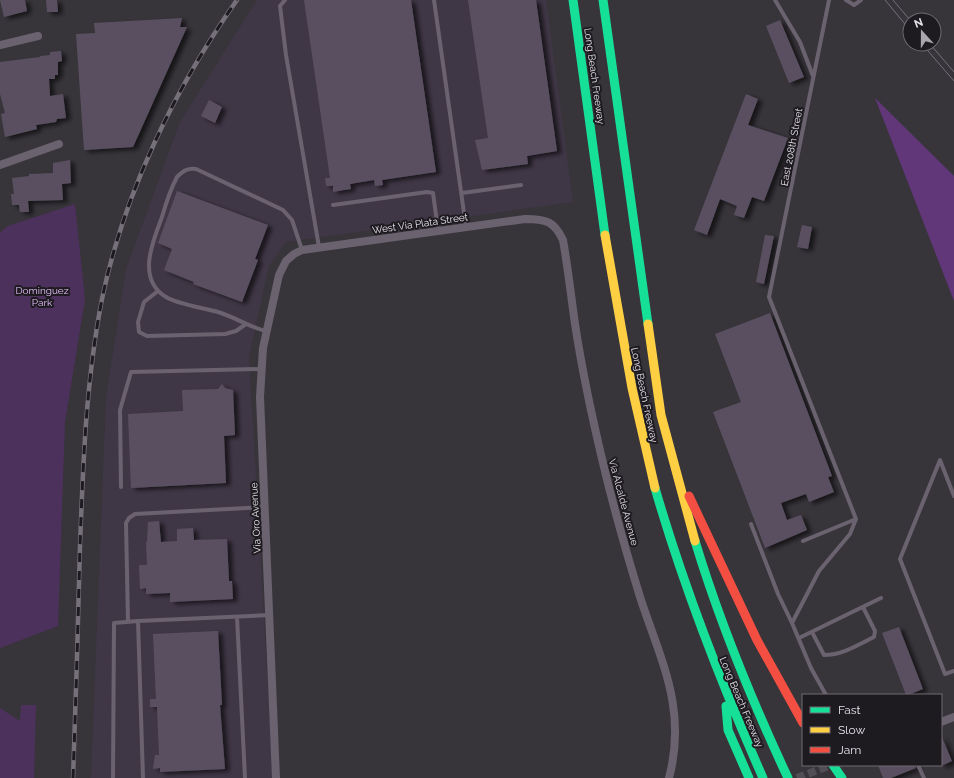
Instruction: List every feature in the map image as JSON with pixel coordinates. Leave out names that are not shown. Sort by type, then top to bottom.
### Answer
[{"type":"highway","name":"Long Beach Freeway","points":[[573,0],[618,316],[629,374],[660,506],[683,578],[725,695],[762,778]]},
{"type":"highway","name":"Long Beach Freeway","points":[[603,0],[661,415],[671,457],[695,542],[739,666],[788,778]]},
{"type":"highway","points":[[671,457],[762,652],[802,721]]},
{"type":"highway","points":[[725,695],[728,730],[749,778]]},
{"type":"highway","points":[[834,766],[842,778]]},
{"type":"street","points":[[0,46],[38,36]]},
{"type":"street","points":[[0,165],[59,144]]},
{"type":"street","name":"West Via Plata Street","points":[[286,261],[294,254],[302,250],[466,226],[533,219],[550,223],[557,228]]},
{"type":"street","name":"Via Alcalde Avenue","points":[[557,228],[563,240],[585,380],[603,463],[620,530],[668,679],[674,706],[674,756],[669,778]]},
{"type":"street","name":"Via Oro Avenue","points":[[276,778],[260,397],[261,370],[266,331],[279,274],[286,261]]},
{"type":"street","points":[[942,722],[954,717]]},
{"type":"lane","points":[[285,0],[280,6],[286,55],[319,247]]},
{"type":"lane","points":[[434,0],[466,226]]},
{"type":"lane","points":[[775,0],[800,42],[814,78]]},
{"type":"lane","name":"East 208th Street","points":[[829,0],[770,297],[856,519]]},
{"type":"lane","points":[[846,0],[854,5],[860,0]]},
{"type":"lane","points":[[266,331],[220,312],[166,298],[153,284],[149,270],[149,250],[173,184],[182,171],[190,168],[196,169],[283,210],[292,220],[302,250]]},
{"type":"lane","points":[[462,193],[521,185]]},
{"type":"lane","points":[[333,205],[427,192],[433,193],[438,230]]},
{"type":"lane","points":[[158,291],[144,302],[138,322],[139,332],[147,336],[225,334],[236,331],[246,324]]},
{"type":"lane","points":[[121,487],[120,410],[131,372],[261,370]]},
{"type":"lane","points":[[954,496],[940,460],[900,559],[945,674],[954,671]]},
{"type":"lane","points":[[128,622],[126,523],[129,518],[135,514],[264,507]]},
{"type":"lane","points":[[803,540],[856,519]]},
{"type":"lane","points":[[792,623],[819,571],[850,534],[856,519]]},
{"type":"lane","points":[[751,524],[778,594],[799,638],[811,668],[825,694]]},
{"type":"lane","points":[[799,638],[881,598]]},
{"type":"lane","points":[[812,632],[824,655],[833,655],[846,651],[874,637],[875,631],[864,606]]},
{"type":"lane","points":[[113,778],[114,623],[270,615]]},
{"type":"lane","points":[[237,617],[245,778]]},
{"type":"lane","points":[[138,621],[143,778]]},
{"type":"lane","points":[[918,766],[924,778]]},
{"type":"shaded area","points":[[257,0],[546,0],[573,202],[286,242],[269,266],[249,357],[273,778],[91,778],[106,397],[126,269],[180,122]]},
{"type":"shaded area","points":[[875,98],[954,176],[954,301]]},
{"type":"green space","name":"Dominguez Park","points":[[75,204],[85,299],[65,422],[58,626],[0,648],[0,233],[8,226]]},
{"type":"green space","points":[[21,705],[36,705],[34,778],[0,778],[0,708],[20,721]]},
{"type":"building","points":[[0,0],[25,0],[27,11],[4,17]]},
{"type":"building","points":[[46,0],[57,0],[58,12],[47,12]]},
{"type":"building","points":[[304,0],[411,0],[436,172],[382,180],[383,185],[375,186],[374,180],[350,184],[351,189],[333,192],[333,186],[326,186],[325,178],[330,178]]},
{"type":"building","points":[[468,0],[536,0],[557,151],[527,156],[528,164],[482,170],[475,140],[488,138]]},
{"type":"building","points":[[182,18],[180,27],[187,27],[133,147],[84,150],[76,34],[95,33],[94,23]]},
{"type":"building","points":[[780,20],[804,77],[789,83],[766,26]]},
{"type":"building","points":[[61,51],[62,61],[58,62],[58,75],[55,75],[55,79],[49,79],[50,96],[63,94],[66,118],[57,119],[56,122],[36,125],[37,129],[5,137],[1,114],[5,113],[0,94],[0,62],[40,57],[50,55],[50,52]]},
{"type":"building","points":[[746,94],[758,99],[748,125],[788,138],[764,201],[752,197],[744,218],[734,215],[737,206],[720,199],[707,235],[694,230]]},
{"type":"building","points":[[209,100],[222,107],[215,123],[201,116]]},
{"type":"building","points":[[70,160],[71,183],[62,184],[63,200],[28,201],[29,212],[20,212],[19,205],[12,205],[11,194],[14,194],[12,178],[29,176],[29,174],[53,173],[53,163]]},
{"type":"building","points":[[177,191],[268,225],[255,259],[258,260],[242,302],[193,284],[194,282],[164,270],[172,249],[158,243]]},
{"type":"building","points":[[802,225],[812,227],[808,249],[797,247]]},
{"type":"building","points":[[765,235],[774,236],[764,284],[756,282]]},
{"type":"building","points":[[770,313],[832,476],[828,477],[834,492],[809,502],[806,494],[781,503],[787,520],[801,515],[807,530],[765,548],[713,412],[741,402],[715,334]]},
{"type":"building","points":[[222,384],[225,388],[233,390],[235,435],[224,436],[226,483],[131,488],[128,414],[183,411],[182,390],[218,389]]},
{"type":"building","points":[[159,521],[161,542],[177,541],[177,529],[193,528],[194,540],[227,539],[229,581],[232,581],[233,599],[170,602],[170,593],[146,594],[146,588],[140,589],[139,565],[147,565],[146,542],[148,522]]},
{"type":"building","points":[[899,627],[923,689],[910,694],[906,694],[882,633]]},
{"type":"building","points":[[218,631],[222,705],[220,705],[225,769],[160,772],[160,768],[153,769],[155,755],[159,755],[157,707],[150,707],[150,699],[156,699],[153,634]]},
{"type":"building","points":[[942,737],[952,761],[942,766]]},
{"type":"building","points":[[878,766],[915,766],[916,768],[891,778],[883,778]]},
{"type":"tunnel","points":[[797,778],[828,766]]},
{"type":"tram line","points":[[885,0],[902,20]]},
{"type":"tram line","points":[[893,0],[903,12]]},
{"type":"tram line","points":[[929,52],[954,81]]},
{"type":"tram line","points":[[937,52],[954,72]]},
{"type":"railway","points":[[73,778],[84,453],[92,360],[102,299],[124,220],[154,143],[193,69],[237,0]]},
{"type":"traffic: fast","points":[[573,0],[605,235]]},
{"type":"traffic: fast","points":[[603,0],[648,324]]},
{"type":"traffic: fast","points":[[655,488],[678,562],[704,635],[732,707],[763,778]]},
{"type":"traffic: fast","points":[[695,541],[715,602],[737,661],[788,778]]},
{"type":"traffic: fast","points":[[726,706],[728,730],[749,778]]},
{"type":"traffic: fast","points":[[834,766],[842,778]]},
{"type":"traffic: slow","points":[[605,235],[632,388],[655,488]]},
{"type":"traffic: slow","points":[[648,324],[661,415],[695,541]]},
{"type":"traffic: jam","points":[[689,496],[757,640],[802,721]]}]
